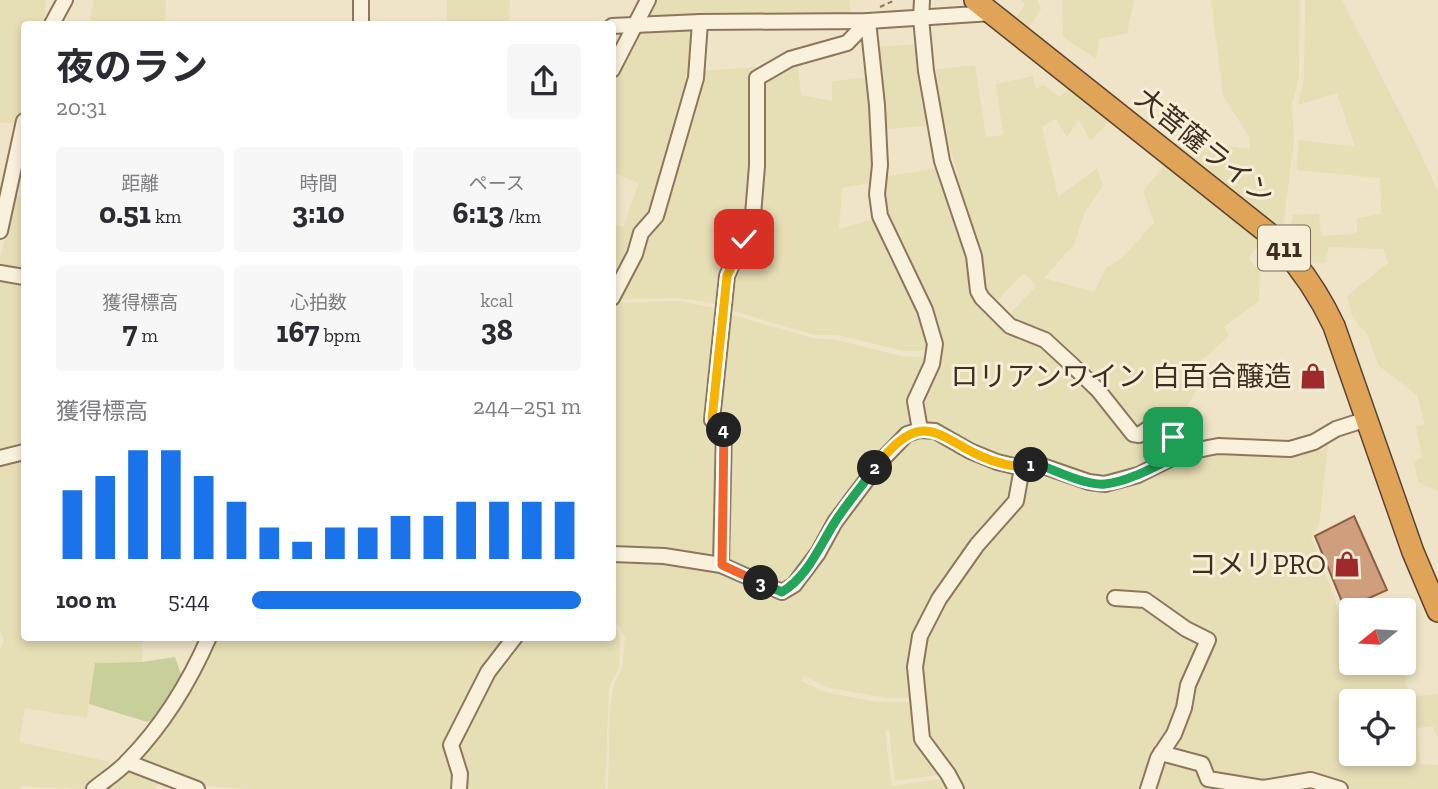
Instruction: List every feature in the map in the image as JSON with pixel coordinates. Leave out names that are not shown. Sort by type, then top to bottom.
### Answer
[{"type":"highway","name":"大菩薩ライン","points":[[984,6],[1288,252],[1304,271],[1323,302],[1338,335],[1424,583],[1438,611]]},
{"type":"street","points":[[54,21],[65,0]]},
{"type":"street","points":[[361,0],[361,21]]},
{"type":"street","points":[[616,62],[648,0]]},
{"type":"street","points":[[922,0],[926,71],[942,161],[974,256],[978,291],[982,298],[1010,326],[1045,340],[1098,390],[1133,434],[1139,435],[1155,424],[1173,437],[1182,453]]},
{"type":"street","points":[[616,26],[868,21],[921,18],[984,6]]},
{"type":"street","points":[[868,21],[877,105],[880,165],[877,194],[880,216],[925,310],[935,344],[932,364],[915,401],[920,430]]},
{"type":"street","points":[[722,565],[724,429],[712,419],[727,276],[753,215],[757,166],[757,78],[790,59],[848,44],[868,21]]},
{"type":"street","points":[[616,290],[635,254],[641,233],[656,216],[696,78],[700,23]]},
{"type":"street","points":[[1,224],[21,134]]},
{"type":"street","points":[[0,273],[21,276]]},
{"type":"street","points":[[616,554],[664,556],[722,565],[782,592],[794,585],[818,553],[835,522],[880,462],[907,434],[920,430],[935,431],[970,451],[997,462],[1022,468],[1037,464],[1089,482],[1105,484],[1138,475],[1182,453],[1218,446],[1290,449],[1314,442],[1336,429],[1367,419]]},
{"type":"street","points":[[0,458],[21,453]]},
{"type":"street","points":[[956,789],[922,739],[915,667],[920,636],[939,599],[977,545],[1016,501],[1022,468]]},
{"type":"street","points":[[1115,598],[1145,600],[1186,629],[1208,640],[1188,685],[1184,708],[1174,734],[1161,753],[1148,789]]},
{"type":"street","points":[[94,789],[127,762],[172,708],[207,641]]},
{"type":"street","points":[[458,789],[460,774],[452,746],[488,672],[512,641]]},
{"type":"street","points":[[1161,753],[1202,764],[1208,779],[1221,782],[1264,788],[1304,785],[1340,789]]},
{"type":"street","points":[[127,762],[197,789]]},
{"type":"shaded area","points":[[0,0],[46,0],[44,21],[21,21],[21,108],[18,123],[0,123]]},
{"type":"shaded area","points":[[93,0],[166,0],[165,21],[90,21]]},
{"type":"shaded area","points":[[447,0],[510,0],[509,21],[447,21]]},
{"type":"shaded area","points":[[655,0],[850,0],[850,15],[644,20]]},
{"type":"shaded area","points":[[1021,0],[1037,0],[1041,9],[1028,29],[1015,20],[1025,4]]},
{"type":"shaded area","points":[[1062,0],[1134,0],[1127,33],[1099,39],[1096,59],[1063,37]]},
{"type":"shaded area","points":[[1211,0],[1300,0],[1299,77],[1292,105],[1294,141],[1282,234],[1172,146],[1180,140],[1250,149],[1250,138],[1223,96]]},
{"type":"shaded area","points":[[1305,0],[1342,0],[1438,192],[1438,491],[1418,482],[1414,461],[1422,457],[1416,426],[1425,425],[1417,395],[1379,366],[1367,334],[1353,318],[1347,296],[1388,263],[1383,249],[1329,247],[1325,263],[1310,262],[1289,239],[1293,215],[1319,214],[1321,236],[1357,234],[1357,218],[1381,214],[1380,178],[1297,170],[1299,140],[1355,147],[1337,93],[1298,105],[1304,80]]},
{"type":"shaded area","points":[[693,28],[691,77],[652,214],[616,283],[616,225],[623,227],[639,183],[616,174],[616,74],[637,31]]},
{"type":"shaded area","points":[[920,44],[932,125],[882,130],[874,47]]},
{"type":"shaded area","points":[[797,59],[801,95],[832,101],[832,81],[871,77],[875,182],[842,188],[839,229],[878,218],[923,311],[932,345],[921,351],[904,351],[837,335],[814,335],[727,309],[733,268],[753,227],[761,84],[766,74]]},
{"type":"shaded area","points":[[975,65],[986,137],[1003,135],[996,84],[1033,76],[1036,89],[1043,85],[1060,97],[1071,85],[1112,118],[1091,141],[1079,120],[1067,137],[1056,119],[1042,127],[1058,197],[1097,168],[1103,186],[1085,212],[1074,244],[1044,278],[1094,292],[1106,268],[1120,260],[1154,223],[1143,191],[1165,165],[1262,241],[1248,258],[1260,271],[1259,301],[1224,327],[1229,336],[1193,368],[1202,379],[1173,433],[1138,432],[1100,388],[1007,317],[1036,286],[1024,273],[994,304],[982,290],[950,178],[958,175],[950,148],[942,148],[929,70]]},
{"type":"shaded area","points":[[756,67],[750,215],[721,304],[678,298],[616,299],[640,253],[700,71]]},
{"type":"shaded area","points":[[940,168],[971,258],[975,290],[1042,342],[1095,390],[1134,439],[1155,427],[1178,452],[1110,480],[999,459],[939,430],[924,419],[919,405],[937,343],[883,216],[882,177]]},
{"type":"shaded area","points":[[14,196],[21,197],[21,272],[0,269]]},
{"type":"shaded area","points":[[0,278],[21,281],[21,450],[0,456]]},
{"type":"shaded area","points":[[679,301],[719,309],[709,420],[721,431],[718,560],[616,550],[616,303]]},
{"type":"shaded area","points":[[726,313],[812,338],[836,340],[901,356],[930,358],[914,421],[877,461],[791,584],[781,588],[725,563],[727,429],[715,417]]},
{"type":"shaded area","points":[[922,435],[936,437],[1019,470],[1012,500],[929,610],[914,698],[887,698],[826,687],[804,676],[801,681],[825,692],[876,702],[915,702],[920,740],[944,774],[895,781],[889,730],[885,732],[892,786],[947,778],[953,789],[608,789],[610,708],[614,685],[622,668],[625,637],[620,627],[616,626],[616,557],[721,570],[787,598],[794,592],[836,527],[908,439]]},
{"type":"shaded area","points":[[1329,438],[1319,525],[1311,538],[1335,598],[1339,619],[1339,676],[1405,676],[1407,689],[1339,689],[1339,766],[1416,766],[1416,696],[1438,694],[1438,736],[1433,726],[1417,728],[1420,764],[1438,765],[1438,789],[1349,789],[1307,774],[1280,783],[1263,785],[1210,777],[1206,764],[1167,751],[1211,638],[1188,627],[1147,598],[1116,594],[1109,596],[1110,601],[1145,603],[1170,623],[1204,639],[1169,737],[1157,752],[1144,789],[960,789],[923,737],[918,673],[925,632],[936,609],[979,548],[1018,503],[1025,468],[1042,467],[1086,484],[1108,486],[1136,479],[1189,454],[1217,449],[1298,449]]},
{"type":"shaded area","points":[[21,457],[21,641],[142,641],[142,662],[95,663],[87,718],[25,708],[19,742],[110,762],[87,789],[22,786],[21,789],[0,789],[0,651],[4,640],[0,630],[0,463]]},
{"type":"shaded area","points":[[617,630],[620,639],[619,668],[609,687],[605,789],[462,789],[455,745],[490,674],[515,641],[616,641]]},
{"type":"shaded area","points":[[216,641],[509,641],[447,744],[456,789],[250,789],[198,785],[134,762],[169,722]]},
{"type":"shaded area","points":[[1162,756],[1249,789],[1152,789]]},
{"type":"shaded area","points":[[129,765],[158,777],[156,789],[101,789]]},
{"type":"green space","points":[[175,657],[182,677],[162,715],[147,722],[89,704],[95,663],[142,662]]},
{"type":"building","points":[[1354,516],[1387,590],[1369,598],[1340,598],[1315,536]]},
{"type":"place","name":"ロリアンワイン 白百合醸造","points":[[1313,376]]},
{"type":"place","name":"コメリPRO","points":[[1347,564]]},
{"type":"route","points":[[744,239],[727,276],[712,419],[724,429],[722,565],[782,592],[794,585],[818,553],[835,522],[880,462],[907,434],[920,430],[935,431],[970,451],[997,462],[1022,468],[1037,464],[1089,482],[1105,484],[1138,475],[1182,453],[1173,437]]}]
